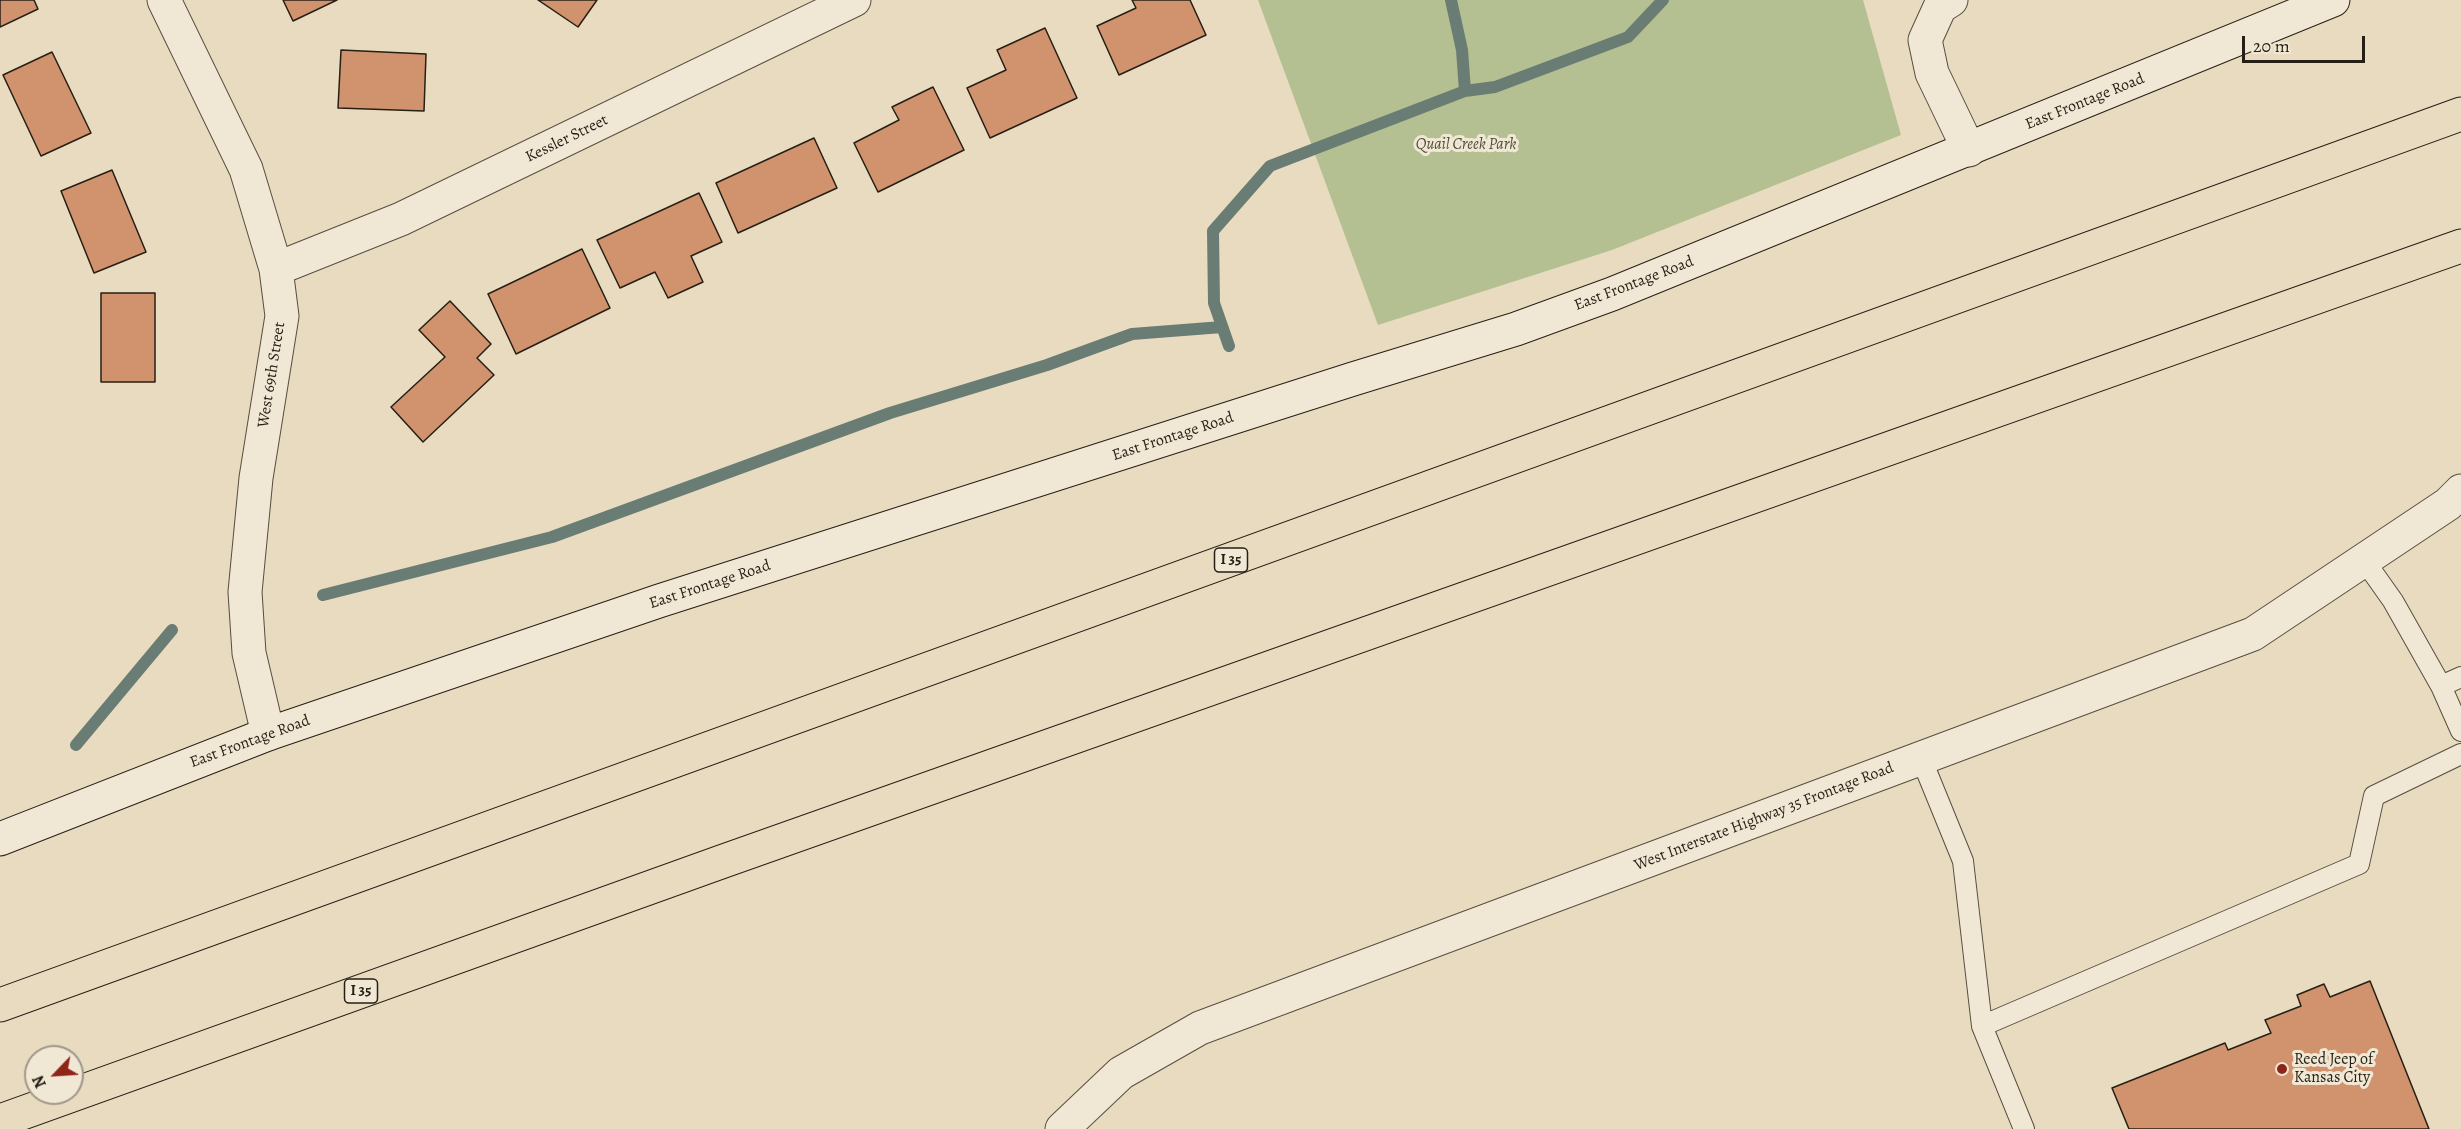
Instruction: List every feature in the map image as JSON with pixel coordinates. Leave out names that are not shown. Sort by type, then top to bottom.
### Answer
[{"type":"highway","name":"I 35","points":[[0,1005],[2461,114]]},
{"type":"highway","name":"I 35","points":[[0,1121],[744,854],[2461,246]]},
{"type":"street","name":"West 69th Street","points":[[164,0],[246,170],[276,269],[282,316],[256,478],[245,592],[249,653],[268,734]]},
{"type":"street","name":"Kessler Street","points":[[276,269],[401,219],[795,13],[854,0]]},
{"type":"street","points":[[1952,0],[1941,7],[1925,40],[1932,73],[1969,150]]},
{"type":"street","name":"East Frontage Road","points":[[0,839],[268,734],[670,597],[1516,330],[1612,294],[1969,150],[2333,0]]},
{"type":"street","name":"West Interstate Highway 35 Frontage Road","points":[[1062,1129],[1120,1073],[1200,1028],[2253,634],[2448,504],[2461,491]]},
{"type":"lane","points":[[2364,560],[2392,601],[2441,686],[2461,731]]},
{"type":"lane","points":[[2441,686],[2461,677]]},
{"type":"lane","points":[[1982,1026],[2359,864],[2374,796],[2461,754]]},
{"type":"lane","points":[[1921,758],[1963,861],[1982,1026],[2024,1129]]},
{"type":"green space","name":"Quail Creek Park","points":[[1258,0],[1863,0],[1901,135],[1612,250],[1378,325]]},
{"type":"building","points":[[0,0],[34,0],[38,9],[0,27]]},
{"type":"building","points":[[283,0],[337,0],[293,21]]},
{"type":"building","points":[[538,0],[597,0],[578,27]]},
{"type":"building","points":[[1132,0],[1190,0],[1206,35],[1119,75],[1097,26],[1136,8]]},
{"type":"building","points":[[1045,28],[1077,98],[990,138],[967,88],[1006,70],[997,50]]},
{"type":"building","points":[[341,50],[426,54],[424,111],[338,108]]},
{"type":"building","points":[[52,52],[91,133],[41,156],[3,75]]},
{"type":"building","points":[[933,87],[964,150],[878,192],[854,143],[899,120],[892,107]]},
{"type":"building","points":[[814,138],[837,188],[738,233],[716,183]]},
{"type":"building","points":[[112,170],[146,252],[94,273],[61,191]]},
{"type":"building","points":[[699,193],[722,242],[691,256],[703,282],[668,298],[655,272],[620,288],[597,240]]},
{"type":"building","points":[[582,249],[610,308],[516,354],[488,294]]},
{"type":"building","points":[[101,293],[155,293],[155,382],[101,382]]},
{"type":"building","points":[[450,301],[491,344],[477,358],[494,375],[423,442],[391,407],[445,357],[419,330]]},
{"type":"building","name":"Reed Jeep of Kansas City","points":[[2370,981],[2429,1129],[2129,1129],[2112,1088],[2225,1043],[2228,1050],[2271,1033],[2265,1020],[2301,1006],[2297,995],[2324,984],[2330,997]]},
{"type":"waterway","points":[[1451,0],[1462,50],[1465,91]]},
{"type":"waterway","points":[[1229,346],[1214,303],[1213,231],[1270,166],[1465,91],[1495,87],[1628,37],[1663,0]]},
{"type":"waterway","points":[[323,595],[552,537],[890,413],[1047,365],[1132,334],[1222,327]]},
{"type":"waterway","points":[[76,745],[172,630]]},
{"type":"place","name":"Reed Jeep of Kansas City","points":[[2282,1069]]}]
